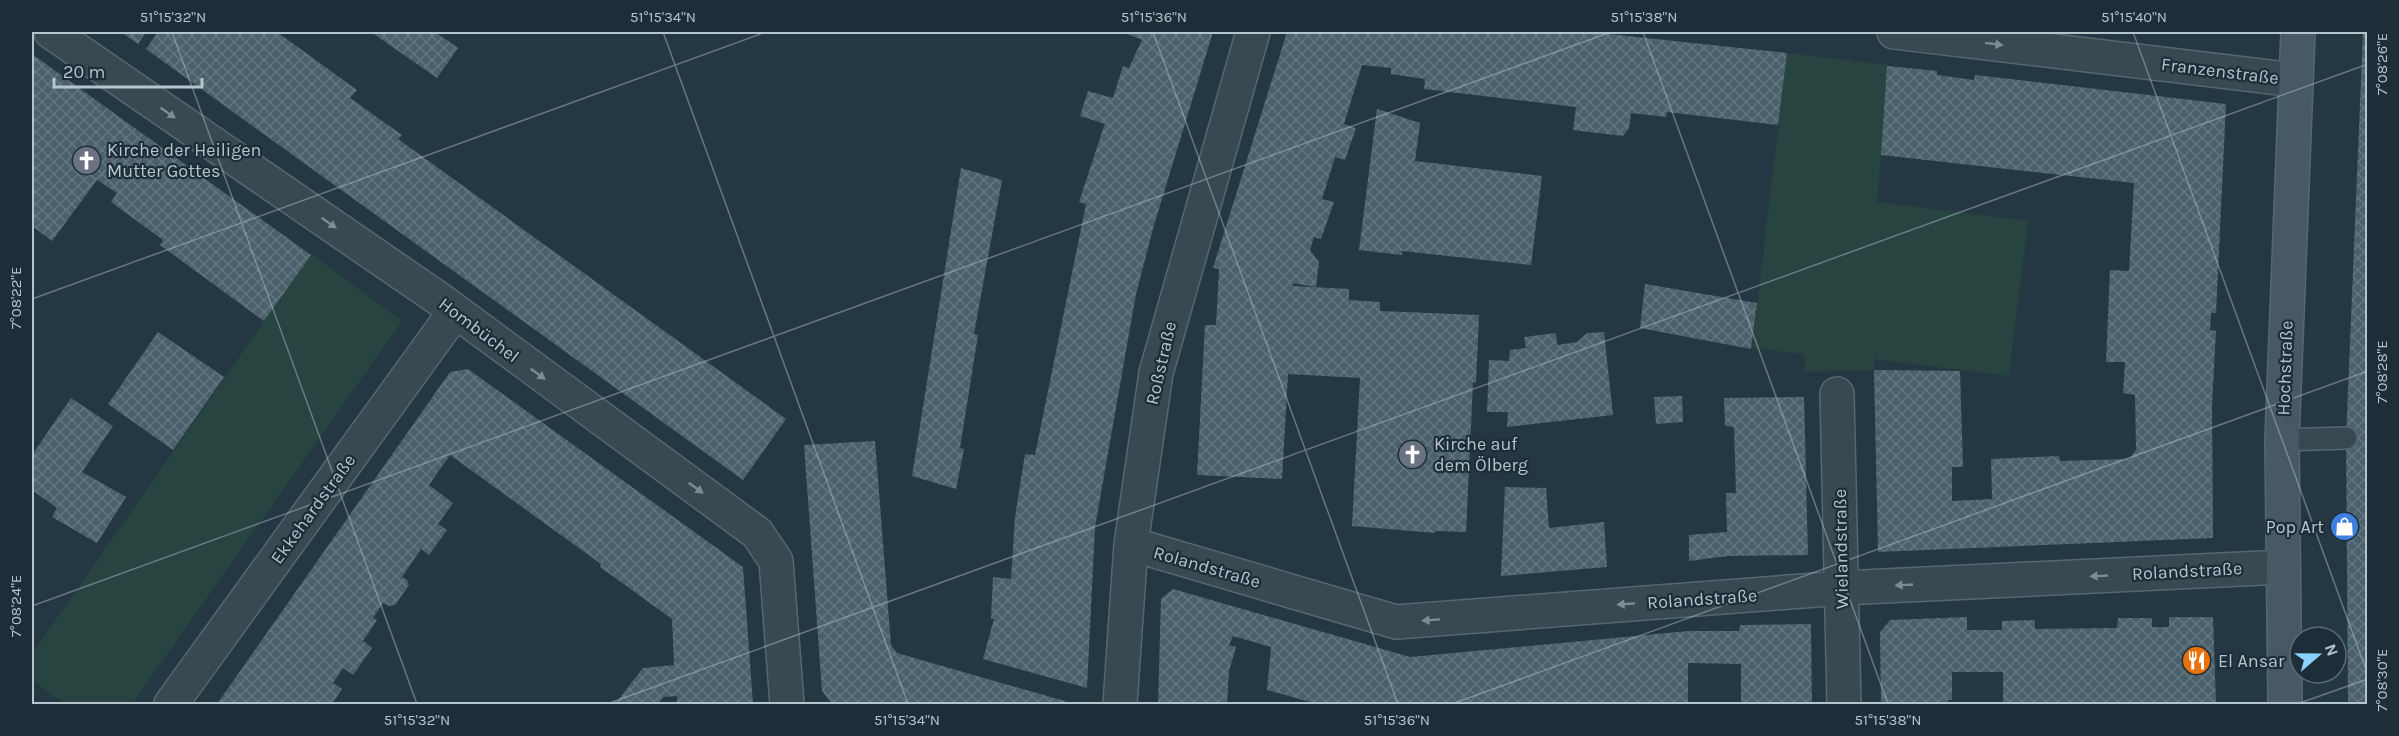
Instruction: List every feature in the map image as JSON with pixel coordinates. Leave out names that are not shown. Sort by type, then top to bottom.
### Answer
[{"type":"main road","name":"Hochstraße","points":[[2285,705],[2282,440],[2298,32]]},
{"type":"street","name":"Hombüchel","points":[[51,32],[419,286],[757,533],[776,561],[787,705]]},
{"type":"street","name":"Roßstraße","points":[[1119,705],[1131,544],[1156,373],[1253,32]]},
{"type":"street","name":"Franzenstraße","points":[[1894,32],[2296,80]]},
{"type":"street","name":"Ekkehardstraße","points":[[171,705],[454,313]]},
{"type":"street","name":"Wielandstraße","points":[[1837,394],[1844,705]]},
{"type":"street","name":"Rolandstraße","points":[[1131,544],[1396,622],[1842,588],[2283,567]]},
{"type":"lane","points":[[2282,440],[2346,438]]},
{"type":"green space","points":[[1787,53],[1888,65],[1877,202],[2028,221],[2009,376],[1874,359],[1874,370],[1805,372],[1804,354],[1752,348]]},
{"type":"green space","points":[[311,254],[402,321],[132,704],[66,704],[32,680],[32,654]]},
{"type":"building","points":[[121,32],[146,32],[138,44]]},
{"type":"building","points":[[158,32],[277,32],[357,90],[350,98],[402,135],[398,139],[786,419],[743,480],[146,49]]},
{"type":"building","points":[[371,32],[435,32],[458,48],[437,78]]},
{"type":"building","points":[[1123,32],[1213,32],[1154,225],[1136,294],[1095,527],[1087,688],[983,659],[994,619],[991,619],[993,577],[1011,579],[1015,517],[1025,454],[1035,455],[1086,204],[1079,202],[1105,124],[1080,116],[1088,91],[1113,98],[1123,66],[1129,68],[1142,40]]},
{"type":"building","points":[[1287,32],[1590,32],[1787,53],[1778,125],[1667,112],[1666,117],[1631,113],[1629,128],[1623,136],[1573,130],[1576,107],[1424,89],[1425,79],[1391,74],[1391,68],[1362,65],[1344,124],[1356,128],[1345,160],[1335,157],[1322,199],[1334,202],[1321,239],[1314,237],[1310,250],[1319,262],[1316,287],[1292,283],[1293,286],[1349,289],[1349,300],[1380,302],[1380,311],[1479,315],[1476,383],[1473,382],[1466,532],[1435,531],[1435,533],[1352,526],[1360,378],[1288,374],[1282,479],[1197,475],[1205,325],[1216,325],[1219,269],[1213,268]]},
{"type":"building","points":[[2363,32],[2368,32],[2368,704],[2348,704],[2346,438]]},
{"type":"building","points":[[32,54],[311,255],[264,321],[160,245],[163,240],[111,202],[117,193],[97,180],[52,241],[32,226]]},
{"type":"building","points":[[1887,66],[1937,71],[1937,75],[1974,80],[1975,75],[2226,104],[2216,313],[2211,313],[2210,330],[2216,331],[2212,405],[2213,538],[1878,552],[1874,370],[1960,371],[1963,467],[1952,467],[1952,501],[1992,499],[1991,459],[2059,456],[2060,461],[2129,459],[2136,450],[2135,395],[2123,393],[2125,362],[2106,362],[2110,270],[2129,271],[2134,183],[1881,155]]},
{"type":"building","points":[[1377,109],[1420,123],[1415,161],[1542,176],[1531,265],[1402,251],[1402,255],[1359,250]]},
{"type":"building","points":[[961,168],[1002,180],[974,334],[978,335],[960,448],[964,449],[956,489],[912,476]]},
{"type":"building","points":[[1645,284],[1757,303],[1751,349],[1640,328]]},
{"type":"building","points":[[158,332],[224,377],[173,450],[108,404]]},
{"type":"building","points":[[1604,332],[1613,415],[1507,427],[1508,412],[1487,412],[1489,360],[1509,361],[1510,350],[1526,348],[1524,337],[1556,333],[1557,345],[1577,342],[1587,333]]},
{"type":"building","points":[[468,369],[743,567],[753,704],[677,704],[677,696],[663,697],[658,704],[615,704],[643,668],[674,665],[672,619],[600,567],[601,564],[450,455],[429,485],[453,503],[438,524],[447,530],[429,555],[421,549],[402,577],[409,585],[395,605],[389,606],[383,603],[373,618],[377,620],[363,641],[372,648],[353,675],[343,668],[333,683],[342,689],[332,704],[217,704],[450,372]]},
{"type":"building","points":[[1682,396],[1683,422],[1656,424],[1654,397]]},
{"type":"building","points":[[1804,397],[1808,555],[1728,556],[1689,561],[1689,535],[1727,532],[1726,493],[1736,493],[1734,427],[1725,426],[1724,398]]},
{"type":"building","points":[[71,398],[113,426],[82,472],[126,497],[97,543],[52,517],[57,508],[32,490],[32,455]]},
{"type":"building","points":[[875,441],[891,645],[897,653],[1075,704],[832,704],[822,691],[804,445]]},
{"type":"building","points":[[1505,487],[1546,488],[1549,528],[1604,522],[1607,567],[1501,576]]},
{"type":"building","points":[[1173,589],[1410,657],[1689,631],[1739,631],[1740,625],[1811,624],[1812,704],[1741,702],[1741,664],[1688,663],[1688,704],[1317,704],[1267,690],[1271,647],[1233,636],[1229,645],[1236,647],[1229,671],[1227,704],[1158,704],[1161,599]]},
{"type":"building","points":[[1967,617],[1967,630],[2002,630],[2002,621],[2035,620],[2035,629],[2117,628],[2118,618],[2152,618],[2152,627],[2169,627],[2169,617],[2213,617],[2216,704],[2127,704],[2127,702],[2003,704],[2003,672],[1952,672],[1952,700],[1948,700],[1948,704],[1881,704],[1880,632],[1890,620]]},
{"type":"place","name":"Kirche der Heiligen Mutter Gottes","points":[[86,160]]},
{"type":"place","name":"Kirche auf dem Ölberg","points":[[1413,454]]},
{"type":"place","name":"Pop Art","points":[[2345,527]]},
{"type":"place","name":"El Ansar","points":[[2197,661]]}]
